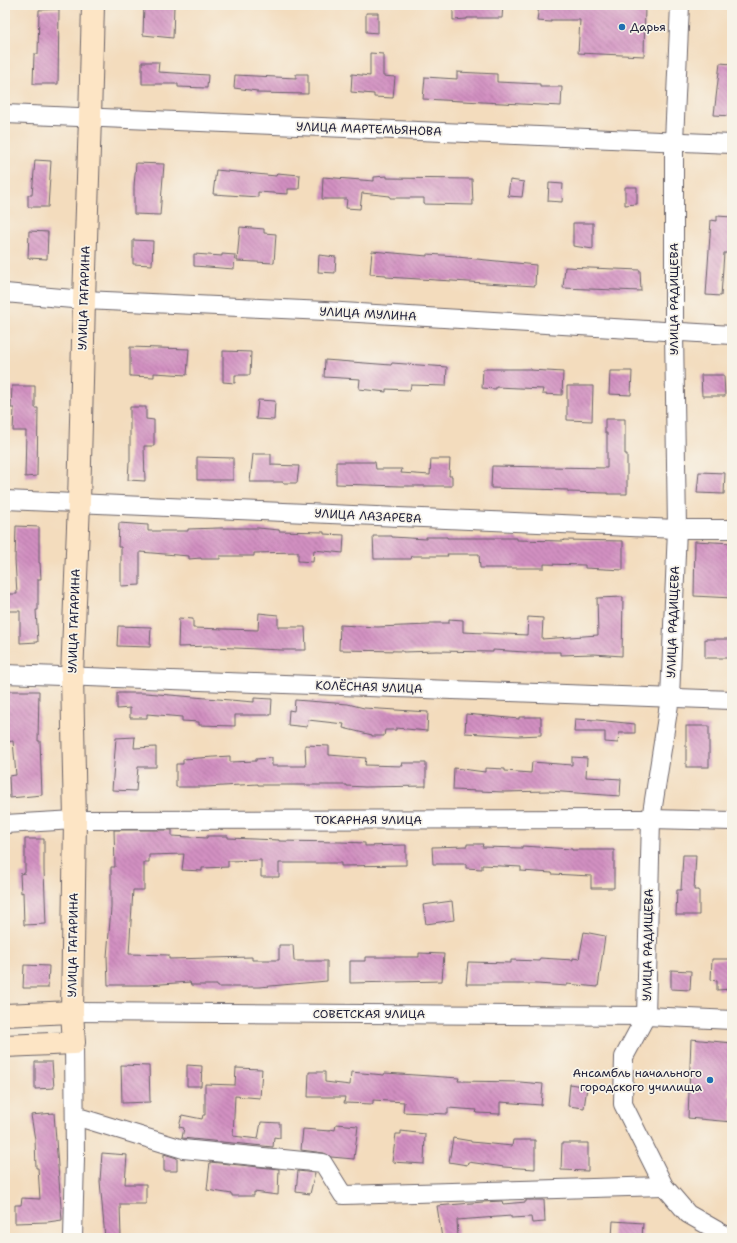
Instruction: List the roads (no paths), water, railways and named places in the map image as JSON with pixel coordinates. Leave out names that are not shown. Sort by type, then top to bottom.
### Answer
[{"type":"street","name":"УЛИЦА ГАГАРИНА","points":[[73,1238],[75,1116],[72,1012],[75,820],[72,676],[79,503],[93,5]]},
{"type":"street","name":"УЛИЦА РАДИЩЕВА","points":[[680,5],[674,142],[674,332],[677,529],[670,698],[651,819],[646,1016],[624,1057],[623,1104],[664,1186],[688,1214],[731,1238]]},
{"type":"street","name":"УЛИЦА МАРТЕМЬЯНОВА","points":[[5,114],[732,144]]},
{"type":"street","name":"УЛИЦА МУЛИНА","points":[[5,293],[84,300],[333,312],[732,335]]},
{"type":"street","name":"УЛИЦА ЛАЗАРЕВА","points":[[5,500],[677,529],[732,529]]},
{"type":"street","name":"КОЛЁСНАЯ УЛИЦА","points":[[5,674],[732,700]]},
{"type":"street","name":"ТОКАРНАЯ УЛИЦА","points":[[5,824],[75,820],[651,819],[732,821]]},
{"type":"street","name":"СОВЕТСКАЯ УЛИЦА","points":[[5,1015],[72,1012],[646,1016],[732,1020]]},
{"type":"street","points":[[5,1046],[74,1043]]},
{"type":"street","points":[[75,1116],[183,1149],[323,1163],[343,1195],[664,1186]]},
{"type":"place","name":"Дарья","points":[[622,27]]},
{"type":"place","name":"Ансамбль начального городского училища","points":[[710,1080]]}]
